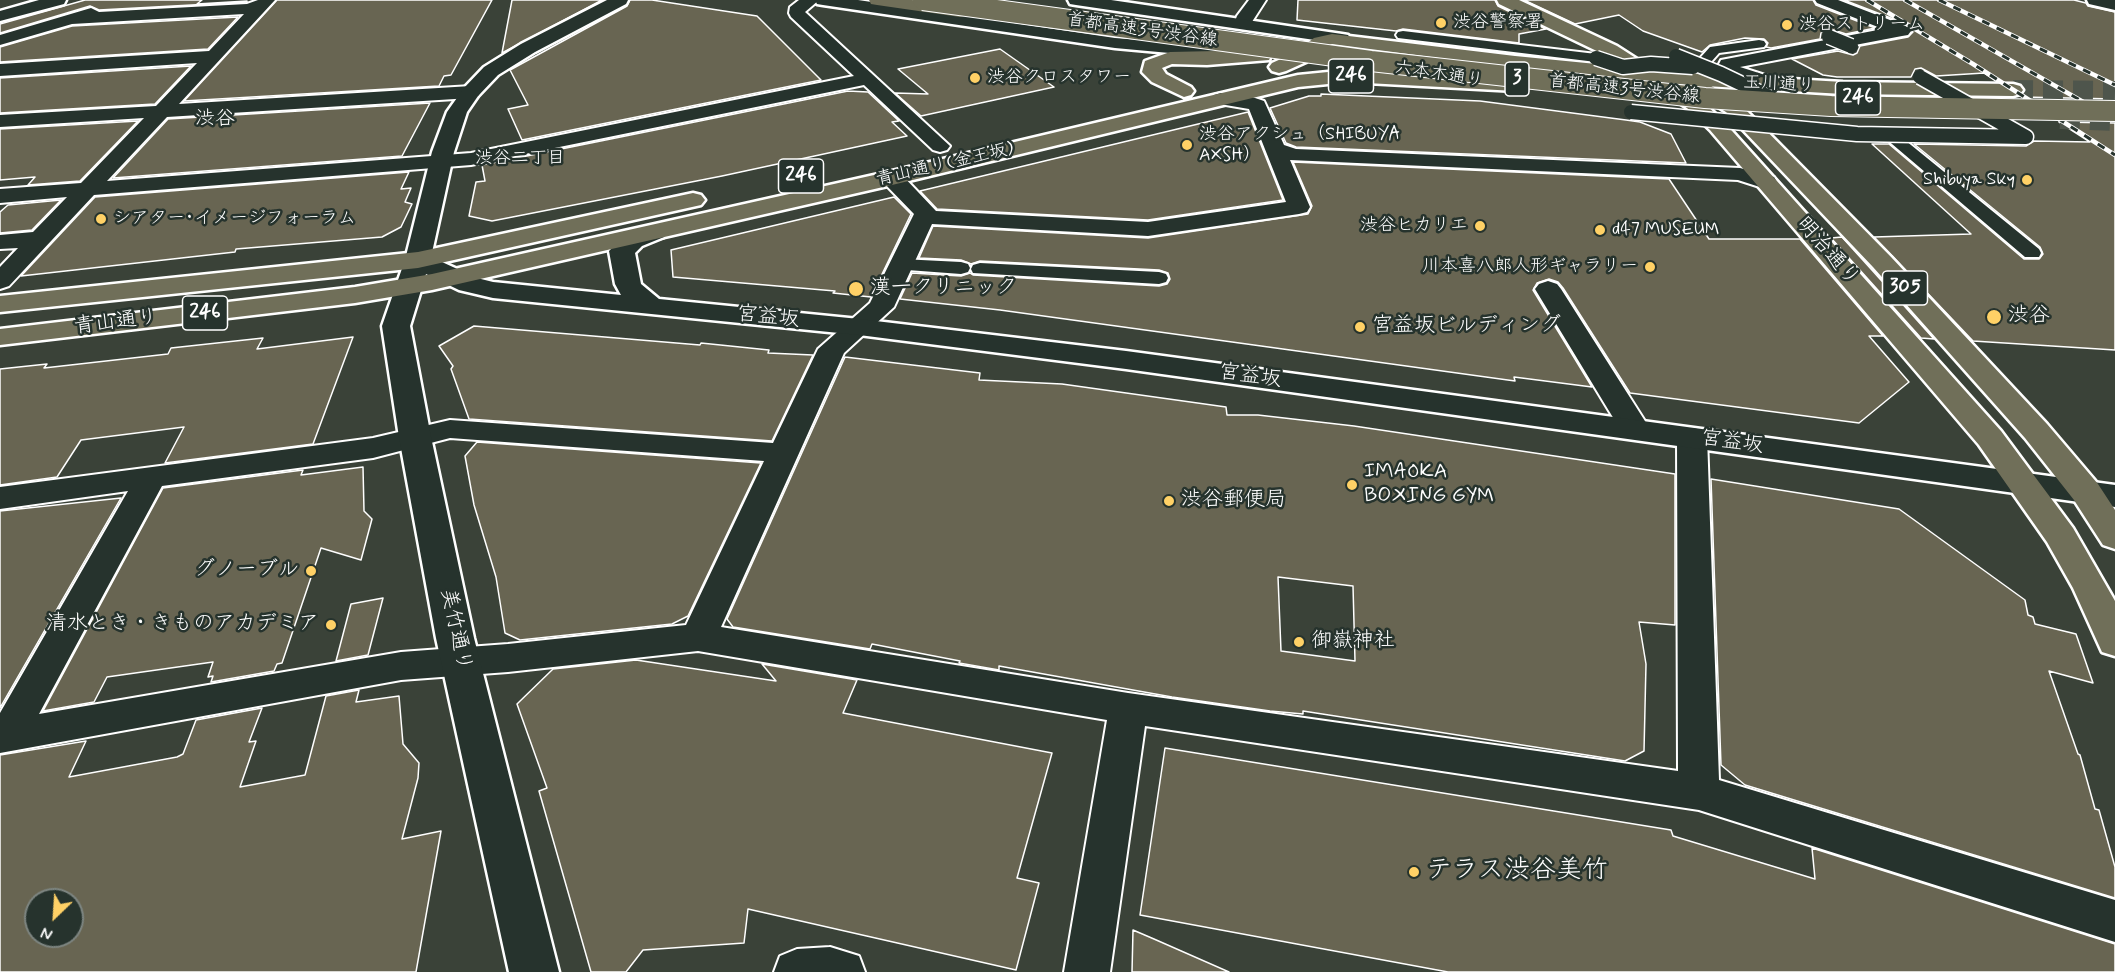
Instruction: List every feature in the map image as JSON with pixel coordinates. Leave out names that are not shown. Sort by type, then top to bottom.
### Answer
[{"type":"main road","points":[[877,0],[1050,24],[1117,27]]},
{"type":"main road","name":"首都高速3号渋谷線","points":[[923,0],[1382,63],[1694,98],[1831,106],[2115,111]]},
{"type":"main road","name":"首都高速3号渋谷線","points":[[989,0],[1259,46],[1460,63],[1693,87],[1813,95],[2115,100]]},
{"type":"main road","points":[[1025,0],[1140,16],[1259,46]]},
{"type":"main road","name":"明治通り","points":[[1505,0],[1610,50],[1694,104],[1717,126],[1977,422],[2025,484],[2061,536],[2091,588],[2115,642]]},
{"type":"main road","name":"明治通り","points":[[1546,0],[1652,56],[1694,74],[1733,108],[1882,262],[2036,431],[2100,494],[2115,537]]},
{"type":"main road","name":"六本木通り","points":[[1342,39],[1515,62],[1652,76],[1694,74]]},
{"type":"main road","name":"246","points":[[1299,58],[1326,40],[1342,39]]},
{"type":"main road","points":[[1184,91],[1159,78],[1152,72],[1152,65],[1170,58],[1207,59],[1259,46]]},
{"type":"main road","name":"青山通り(金王坂)","points":[[836,169],[1184,91],[1274,69],[1299,58]]},
{"type":"main road","name":"玉川通り","points":[[1694,74],[1777,85],[2034,105]]},
{"type":"main road","name":"246","points":[[1694,74],[1766,94],[2034,105]]},
{"type":"main road","name":"青山通り(金王坂)","points":[[410,286],[454,278],[892,178],[1298,81],[1348,76],[1430,82],[1483,82]]},
{"type":"main road","name":"六本木通り","points":[[1483,82],[1733,108]]},
{"type":"main road","name":"玉川通り","points":[[1733,108],[1800,114],[2034,105]]},
{"type":"main road","name":"246","points":[[418,260],[720,194]]},
{"type":"main road","name":"青山通り","points":[[1,298],[127,291],[418,260]]},
{"type":"main road","name":"青山通り","points":[[0,337],[410,286]]},
{"type":"street","points":[[0,16],[58,0]]},
{"type":"street","points":[[0,40],[141,0]]},
{"type":"street","name":"美竹通り","points":[[534,972],[461,662],[415,437],[396,326],[418,260],[441,161],[457,112],[471,92],[491,71],[509,59],[620,0]]},
{"type":"street","points":[[811,0],[798,7],[797,13],[940,146]]},
{"type":"street","name":"六本木通り","points":[[823,0],[1105,42],[1192,51],[1259,46],[1299,58],[1434,72],[1483,82]]},
{"type":"street","name":"六本木通り","points":[[1077,0],[1342,39]]},
{"type":"street","points":[[1192,51],[1232,37],[1258,0]]},
{"type":"street","points":[[1777,85],[1748,78],[1727,64],[1902,31],[1823,0]]},
{"type":"street","points":[[2095,0],[2115,5]]},
{"type":"street","points":[[71,19],[248,9],[264,2]]},
{"type":"street","points":[[1,298],[40,239],[264,2]]},
{"type":"street","points":[[1405,36],[1596,58],[1623,67],[1651,64],[1694,74],[1721,74],[1799,111],[1826,131]]},
{"type":"street","points":[[1829,37],[1851,46]]},
{"type":"street","points":[[1694,74],[1715,50],[1759,44]]},
{"type":"street","points":[[0,70],[215,56]]},
{"type":"street","points":[[1676,57],[1694,74]]},
{"type":"street","points":[[1623,67],[1658,114]]},
{"type":"street","points":[[1632,116],[1631,112],[1890,135],[2026,137],[1920,76]]},
{"type":"street","points":[[0,196],[471,159],[867,79]]},
{"type":"street","points":[[0,121],[471,92]]},
{"type":"street","points":[[924,217],[1148,229],[1299,207],[1257,105],[1243,100],[1221,99]]},
{"type":"street","points":[[1890,135],[2032,254]]},
{"type":"street","points":[[1276,149],[1294,155],[1740,174],[1766,182]]},
{"type":"street","points":[[698,637],[832,349],[880,307],[926,213],[892,178]]},
{"type":"street","points":[[653,307],[633,293],[628,284],[622,251],[633,241],[656,232]]},
{"type":"street","points":[[0,242],[40,239]]},
{"type":"street","name":"宮益坂","points":[[418,260],[454,278],[493,290],[859,327],[1137,362],[2100,494]]},
{"type":"street","points":[[901,265],[1159,278]]},
{"type":"street","points":[[1548,289],[1635,429]]},
{"type":"street","points":[[0,498],[373,447],[450,429],[784,453]]},
{"type":"street","points":[[1692,437],[1699,792]]},
{"type":"street","points":[[4,737],[151,478]]},
{"type":"street","points":[[4,737],[401,666],[461,662],[698,637],[1128,708],[1699,792],[2115,921]]},
{"type":"street","points":[[1087,972],[1128,708]]},
{"type":"street","points":[[797,972],[830,970],[842,972]]},
{"type":"building","points":[[85,0],[202,0],[197,4],[247,2],[99,10],[90,6],[0,33],[0,24]]},
{"type":"building","points":[[277,0],[492,0],[451,75],[444,76],[439,86],[184,101]]},
{"type":"building","points":[[512,0],[602,0],[502,53]]},
{"type":"building","points":[[630,0],[652,0],[757,16],[821,80],[522,140],[508,109],[528,105],[510,70],[627,6]]},
{"type":"building","points":[[1298,0],[1495,0],[1498,6],[1546,29],[1519,34],[1519,43],[1403,29],[1396,31],[1297,20]]},
{"type":"building","points":[[1524,0],[1813,0],[1816,5],[1875,28],[1846,34],[1827,28],[1821,33],[1820,39],[1771,48],[1766,47],[1768,43],[1764,39],[1745,38],[1710,45],[1702,52],[1643,31],[1619,15],[1575,24]]},
{"type":"building","points":[[1844,0],[2074,0],[2086,3],[2088,6],[2115,12],[2115,99],[2021,97],[2025,90],[2021,84],[1997,82],[1984,73],[1936,76],[1921,68],[1915,69],[1911,77],[1837,77],[1823,75],[1792,59],[1838,51],[1853,55],[1857,53],[1860,46],[1908,37],[1913,32],[1909,25]]},
{"type":"building","points":[[238,17],[208,49],[0,62],[0,47],[72,26]]},
{"type":"building","name":"渋谷クロスタワー","points":[[1000,49],[1054,87],[921,116],[895,93],[928,94],[898,69]]},
{"type":"building","points":[[191,66],[155,104],[0,113],[0,78]]},
{"type":"building","points":[[848,91],[868,92],[899,121],[892,122],[907,136],[722,176],[492,221],[469,216],[476,182],[485,181],[482,165]]},
{"type":"building","points":[[1321,94],[1480,101],[1640,122],[1671,134],[1686,163],[1296,147],[1286,143],[1270,108],[1309,96],[1321,96]]},
{"type":"building","points":[[430,103],[402,156],[113,178],[168,119]]},
{"type":"building","name":"渋谷アクシュ（SHIBUYA AXSH）","points":[[1248,112],[1283,200],[1148,220],[937,209],[920,191]]},
{"type":"building","points":[[138,121],[80,181],[28,185],[35,177],[0,180],[0,129]]},
{"type":"building","points":[[2059,122],[2115,123],[2115,350],[1973,341],[1874,237],[1971,234],[1872,144],[1889,144],[2024,259],[2039,259],[2043,254],[2040,247],[1914,144],[2026,146],[2034,141],[2090,142]]},
{"type":"building","points":[[1293,162],[1669,179],[1709,239],[1800,239],[1883,336],[1869,336],[1909,382],[1859,423],[1630,393],[1563,288],[1558,282],[1549,279],[1537,283],[1533,290],[1592,387],[1514,377],[1515,381],[1000,310],[900,299],[912,273],[961,276],[970,273],[1159,286],[1167,284],[1170,279],[1168,273],[1159,270],[980,261],[971,264],[961,260],[919,258],[933,226],[1148,238],[1308,214],[1312,206]]},
{"type":"building","points":[[409,172],[401,189],[411,188],[405,202],[412,204],[401,227],[382,237],[236,249],[235,252],[21,276],[95,197]]},
{"type":"building","points":[[894,197],[911,214],[871,297],[833,293],[835,291],[673,277],[671,250]]},
{"type":"building","points":[[61,200],[32,230],[0,233],[0,212],[8,205]]},
{"type":"building","points":[[1842,237],[1934,339],[1921,338],[1831,238]]},
{"type":"building","points":[[474,326],[700,345],[701,343],[769,350],[768,353],[813,355],[772,441],[469,419],[451,369],[453,366],[439,346]]},
{"type":"building","points":[[353,337],[313,444],[165,463],[184,427],[81,440],[57,477],[0,485],[0,369],[47,364],[44,368],[168,354],[171,348],[263,338],[257,349]]},
{"type":"building","points":[[845,357],[980,373],[979,380],[1062,384],[1226,407],[1227,415],[1258,415],[1354,426],[1675,474],[1675,625],[1639,622],[1646,664],[1644,751],[1625,761],[1303,711],[1303,714],[1270,711],[1172,697],[999,666],[999,670],[872,644],[870,649],[733,627],[727,619]],"holes":[[[1278,577],[1353,586],[1355,661],[1281,651]]]},
{"type":"building","points":[[477,442],[761,463],[688,616],[672,624],[520,640],[505,633],[496,577],[474,505],[465,456]]},
{"type":"building","points":[[363,467],[364,511],[372,519],[361,560],[321,548],[282,663],[277,664],[274,671],[211,682],[213,676],[208,677],[213,662],[107,677],[94,702],[43,711],[163,488],[303,470],[301,475]]},
{"type":"building","points":[[1711,479],[1899,509],[2025,600],[2028,615],[2033,617],[2035,624],[2076,634],[2093,683],[2049,671],[2080,755],[2095,809],[2099,810],[2115,867],[2115,898],[1745,785],[1721,765]]},
{"type":"building","points":[[121,498],[0,708],[0,511]]},
{"type":"building","points":[[383,598],[368,655],[336,661],[351,604]]},
{"type":"building","points":[[636,660],[776,681],[762,664],[857,680],[843,713],[1052,753],[1017,878],[1039,883],[1016,970],[748,909],[744,943],[643,950],[626,972],[591,972],[539,791],[547,788],[517,704],[553,669]]},
{"type":"building","points":[[359,690],[356,702],[399,696],[403,744],[419,763],[418,778],[402,839],[441,831],[416,972],[0,972],[0,755],[86,741],[69,777],[177,757],[183,754],[196,720],[262,708],[249,742],[256,741],[240,787],[305,775],[326,696]]},
{"type":"building","name":"テラス渋谷美竹","points":[[1165,748],[1671,830],[1673,836],[1815,879],[1812,848],[2115,944],[2115,972],[1448,972],[1140,915]]},
{"type":"building","points":[[1133,930],[1154,939],[1229,972],[1132,972]]},
{"type":"tunnel","points":[[2013,90],[2115,91]]},
{"type":"tunnel","points":[[2060,119],[2115,121]]},
{"type":"railway","points":[[1867,0],[1973,64],[2115,155]]},
{"type":"railway","points":[[1905,0],[2115,120]]},
{"type":"railway","points":[[1939,0],[2115,85]]},
{"type":"place","name":"渋谷警察署","points":[[1441,23]]},
{"type":"place","name":"渋谷ストリーム","points":[[1787,25]]},
{"type":"place","name":"渋谷クロスタワー","points":[[975,78]]},
{"type":"place","name":"渋谷アクシュ（SHIBUYA AXSH）","points":[[1187,145]]},
{"type":"place","name":"Shibuya Sky","points":[[2027,180]]},
{"type":"place","name":"シアター･イメージフォーラム","points":[[101,219]]},
{"type":"place","name":"渋谷ヒカリエ","points":[[1480,226]]},
{"type":"place","name":"d47 MUSEUM","points":[[1600,230]]},
{"type":"place","name":"川本喜八郎人形ギャラリー","points":[[1650,267]]},
{"type":"place","name":"漢一クリニック","points":[[856,289]]},
{"type":"place","name":"渋谷","points":[[1994,317]]},
{"type":"place","name":"宮益坂ビルディング","points":[[1360,327]]},
{"type":"place","name":"IMAOKA BOXING GYM","points":[[1352,485]]},
{"type":"place","name":"渋谷郵便局","points":[[1169,501]]},
{"type":"place","name":"グノーブル","points":[[311,571]]},
{"type":"place","name":"清水とき・きものアカデミア","points":[[331,625]]},
{"type":"place","name":"御嶽神社","points":[[1299,642]]},
{"type":"place","name":"テラス渋谷美竹","points":[[1414,872]]},
{"type":"district","name":"渋谷","points":[[215,120]]},
{"type":"district","name":"渋谷二丁目","points":[[520,159]]}]
